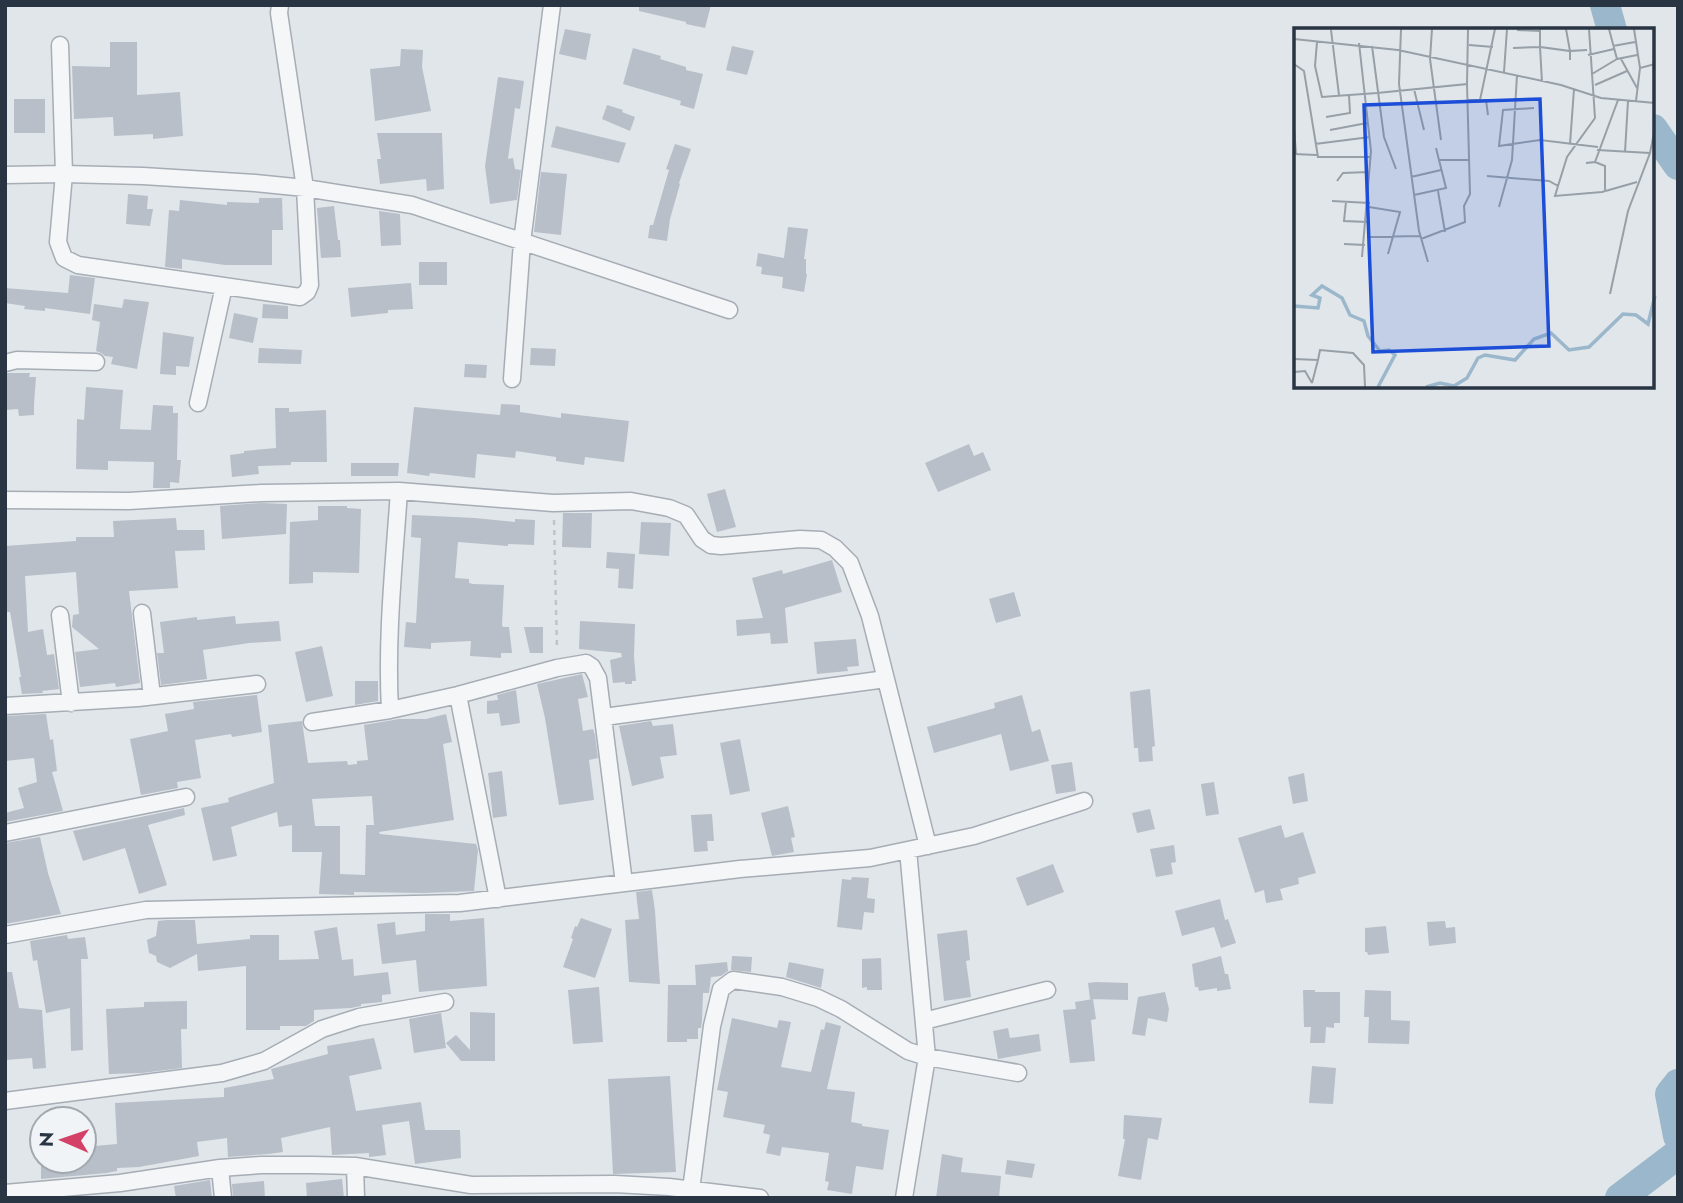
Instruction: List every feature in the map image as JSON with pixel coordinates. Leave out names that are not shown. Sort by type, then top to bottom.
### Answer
[{"type":"street","points":[[60,45],[64,174],[58,242],[64,258],[78,265],[300,297],[307,292],[310,285],[305,188],[280,5]]},
{"type":"street","points":[[512,379],[522,242],[552,5]]},
{"type":"street","points":[[5,175],[143,176],[305,188],[412,205],[729,310]]},
{"type":"street","points":[[198,403],[224,286]]},
{"type":"street","points":[[5,363],[17,360],[96,362]]},
{"type":"street","points":[[5,500],[129,501],[261,493],[399,491],[553,503],[631,501],[669,508],[686,515],[702,539],[711,545],[821,540],[835,548],[850,563],[870,616],[928,846]]},
{"type":"street","points":[[390,710],[390,608],[399,491]]},
{"type":"street","points":[[142,613],[152,696]]},
{"type":"street","points":[[60,615],[71,703]]},
{"type":"street","points":[[312,722],[390,710],[586,663],[593,667],[598,678],[624,883]]},
{"type":"street","points":[[604,717],[886,679]]},
{"type":"street","points":[[5,706],[138,698],[257,684]]},
{"type":"street","points":[[458,695],[498,899]]},
{"type":"street","points":[[5,833],[186,797]]},
{"type":"street","points":[[5,935],[146,910],[460,903],[740,869],[870,858],[974,836],[1084,801]]},
{"type":"street","points":[[904,1198],[927,1056],[908,850]]},
{"type":"street","points":[[691,1190],[712,1026],[721,989],[733,980],[782,987],[818,998],[841,1009],[908,1051],[1018,1073]]},
{"type":"street","points":[[924,1021],[1047,990]]},
{"type":"street","points":[[5,1101],[222,1073],[264,1060],[322,1030],[359,1017],[445,1002]]},
{"type":"street","points":[[5,1193],[121,1190],[220,1168],[261,1165],[355,1166],[459,1191],[602,1184],[668,1192],[691,1190],[760,1198]]},
{"type":"street","points":[[355,1166],[356,1198]]},
{"type":"street","points":[[220,1168],[223,1198]]},
{"type":"path","points":[[553,503],[557,668]]},
{"type":"building","points":[[639,5],[711,5],[705,28],[639,11]]},
{"type":"building","points":[[565,29],[591,34],[586,60],[559,54]]},
{"type":"building","points":[[110,42],[137,42],[137,95],[180,92],[183,136],[153,139],[153,134],[114,136],[113,117],[74,119],[72,66],[110,67]]},
{"type":"building","points":[[732,46],[754,51],[747,75],[726,70]]},
{"type":"building","points":[[633,48],[661,56],[660,59],[703,74],[694,109],[680,105],[681,101],[623,84]]},
{"type":"building","points":[[401,49],[423,50],[422,67],[431,111],[375,121],[370,69],[400,66]]},
{"type":"building","points":[[498,77],[524,81],[520,109],[515,108],[508,159],[513,158],[515,169],[521,170],[517,200],[490,204],[485,166]]},
{"type":"building","points":[[14,99],[45,99],[45,133],[14,133]]},
{"type":"building","points":[[607,105],[635,117],[630,131],[602,119]]},
{"type":"building","points":[[556,126],[626,143],[619,163],[551,147]]},
{"type":"building","points":[[377,133],[442,133],[444,189],[427,191],[426,179],[380,184],[377,159],[381,159]]},
{"type":"building","points":[[675,144],[691,149],[679,183],[667,241],[648,238],[669,170],[666,169]]},
{"type":"building","points":[[541,172],[567,174],[561,235],[534,232]]},
{"type":"building","points":[[128,194],[148,196],[147,209],[153,209],[150,226],[126,224]]},
{"type":"building","points":[[259,198],[282,198],[283,230],[272,230],[272,265],[225,265],[182,259],[182,269],[165,267],[169,210],[179,211],[180,200],[227,205],[227,202],[259,203]]},
{"type":"building","points":[[334,206],[341,257],[321,258],[317,208]]},
{"type":"building","points":[[379,211],[400,214],[401,245],[381,246]]},
{"type":"building","points":[[788,227],[808,229],[804,292],[782,288],[783,277],[761,274],[762,267],[756,266],[758,253],[784,258]]},
{"type":"building","points":[[419,262],[447,262],[447,285],[419,285]]},
{"type":"building","points":[[70,275],[95,278],[90,314],[45,308],[45,311],[24,309],[25,306],[5,303],[5,288],[68,293]]},
{"type":"building","points":[[411,283],[413,309],[388,310],[388,313],[351,317],[348,288]]},
{"type":"building","points":[[124,299],[149,302],[137,369],[111,364],[113,357],[96,351],[100,322],[92,320],[94,304],[122,308]]},
{"type":"building","points":[[263,304],[288,306],[288,319],[262,318]]},
{"type":"building","points":[[234,313],[258,318],[253,343],[229,338]]},
{"type":"building","points":[[163,332],[194,337],[189,367],[176,366],[176,375],[160,374]]},
{"type":"building","points":[[259,348],[302,350],[301,364],[258,363]]},
{"type":"building","points":[[531,348],[556,349],[555,366],[530,365]]},
{"type":"building","points":[[465,364],[487,365],[486,378],[464,377]]},
{"type":"building","points":[[5,373],[30,373],[29,377],[36,377],[34,415],[19,416],[18,409],[5,410]]},
{"type":"building","points":[[86,387],[123,390],[120,429],[151,430],[153,405],[173,406],[173,413],[178,413],[177,460],[181,460],[179,483],[170,482],[170,488],[153,488],[154,462],[108,461],[108,470],[76,469],[77,419],[84,420]]},
{"type":"building","points":[[501,404],[520,405],[520,412],[561,418],[561,413],[629,421],[624,462],[585,457],[584,465],[556,461],[556,457],[516,451],[515,458],[477,454],[475,478],[407,473],[414,407],[500,415]]},
{"type":"building","points":[[275,408],[289,408],[289,412],[326,410],[327,462],[258,466],[259,474],[232,477],[230,455],[276,448]]},
{"type":"building","points":[[969,444],[974,456],[983,452],[991,470],[938,492],[925,463]]},
{"type":"building","points":[[351,463],[399,463],[398,476],[351,476]]},
{"type":"building","points":[[725,489],[736,527],[717,532],[707,494]]},
{"type":"building","points":[[287,504],[286,534],[222,539],[220,506]]},
{"type":"building","points":[[318,506],[361,509],[359,573],[313,572],[313,583],[289,584],[290,522],[318,520]]},
{"type":"building","points":[[563,513],[592,513],[591,548],[562,547]]},
{"type":"building","points":[[412,515],[515,522],[515,519],[535,520],[534,545],[458,542],[455,578],[469,579],[469,583],[473,584],[504,585],[502,625],[509,627],[512,653],[501,653],[501,658],[470,656],[471,641],[431,643],[431,649],[404,647],[406,622],[416,623],[421,538],[411,537]]},
{"type":"building","points":[[176,518],[177,530],[204,530],[205,550],[175,551],[178,588],[129,591],[140,683],[116,687],[115,683],[80,687],[75,652],[99,649],[72,627],[73,615],[79,614],[76,572],[25,576],[28,632],[43,629],[47,655],[54,654],[59,689],[22,694],[10,612],[5,612],[5,546],[76,541],[76,537],[114,537],[113,521]]},
{"type":"building","points":[[641,522],[671,523],[669,556],[639,554]]},
{"type":"building","points":[[607,552],[635,554],[633,589],[618,588],[619,569],[606,568]]},
{"type":"building","points":[[832,560],[842,592],[785,608],[788,643],[771,644],[770,633],[737,636],[736,620],[763,618],[752,578],[782,570],[783,574]]},
{"type":"building","points":[[1014,592],[1021,616],[996,623],[989,599]]},
{"type":"building","points":[[235,616],[236,624],[279,621],[281,641],[203,650],[207,679],[161,685],[157,653],[164,653],[160,622]]},
{"type":"building","points":[[580,621],[635,624],[636,681],[632,681],[632,684],[613,683],[610,660],[622,657],[621,653],[579,649]]},
{"type":"building","points":[[524,627],[543,627],[543,653],[530,653]]},
{"type":"building","points":[[856,639],[859,666],[847,667],[848,671],[817,674],[814,642]]},
{"type":"building","points":[[322,646],[333,696],[306,702],[295,652]]},
{"type":"building","points":[[582,674],[588,697],[578,699],[583,731],[593,729],[598,758],[589,760],[594,800],[559,805],[537,684]]},
{"type":"building","points":[[355,681],[378,681],[378,701],[355,705]]},
{"type":"building","points":[[1150,689],[1155,746],[1152,747],[1153,761],[1139,762],[1138,748],[1134,748],[1130,692]]},
{"type":"building","points":[[516,690],[520,723],[501,726],[499,713],[487,714],[487,701],[498,700],[497,695]]},
{"type":"building","points":[[257,695],[262,732],[195,740],[201,778],[177,782],[178,788],[141,795],[130,739],[168,731],[165,714],[194,709],[193,702]]},
{"type":"building","points":[[1022,695],[1032,732],[1040,729],[1049,761],[1010,771],[1001,734],[934,753],[927,727],[995,708],[994,703]]},
{"type":"building","points":[[46,714],[50,740],[53,739],[57,771],[52,772],[63,811],[5,822],[5,813],[24,808],[18,788],[37,782],[34,758],[5,761],[5,716]]},
{"type":"building","points":[[446,714],[452,742],[443,744],[454,820],[379,832],[476,844],[478,850],[474,891],[319,894],[322,852],[292,852],[292,825],[279,827],[277,812],[231,827],[237,856],[213,861],[201,808],[229,802],[228,798],[274,783],[268,725],[302,721],[308,763],[347,761],[348,765],[368,760],[364,725],[399,719],[426,719]],"holes":[[[372,796],[374,825],[366,825],[365,875],[340,874],[340,826],[315,826],[312,799]]]},
{"type":"building","points":[[651,721],[653,726],[673,724],[677,755],[660,757],[664,778],[632,786],[619,726]]},
{"type":"building","points":[[740,739],[750,791],[730,795],[720,743]]},
{"type":"building","points":[[1072,762],[1076,791],[1056,794],[1051,765]]},
{"type":"building","points":[[502,771],[507,816],[493,818],[488,773]]},
{"type":"building","points":[[1304,773],[1308,801],[1293,804],[1288,777]]},
{"type":"building","points":[[1214,782],[1219,814],[1206,816],[1201,784]]},
{"type":"building","points":[[788,806],[795,837],[791,838],[794,852],[772,856],[761,813]]},
{"type":"building","points":[[184,808],[185,815],[148,825],[167,885],[139,894],[125,848],[83,861],[73,831]]},
{"type":"building","points":[[1150,809],[1155,829],[1137,833],[1132,813]]},
{"type":"building","points":[[712,814],[714,841],[707,841],[708,851],[694,852],[691,815]]},
{"type":"building","points":[[1281,825],[1285,838],[1303,832],[1316,873],[1298,878],[1299,884],[1280,889],[1283,900],[1266,903],[1264,890],[1255,893],[1238,838]]},
{"type":"building","points":[[40,837],[61,914],[5,924],[5,843]]},
{"type":"building","points":[[1174,845],[1176,862],[1171,863],[1173,874],[1156,877],[1150,849]]},
{"type":"building","points":[[1053,864],[1064,892],[1027,906],[1016,878]]},
{"type":"building","points":[[852,877],[869,878],[867,898],[875,899],[874,913],[864,912],[862,930],[837,927],[842,879],[851,880]]},
{"type":"building","points":[[652,890],[660,984],[629,982],[625,920],[639,919],[636,892]]},
{"type":"building","points":[[1220,899],[1225,920],[1228,919],[1236,943],[1221,948],[1214,927],[1182,936],[1175,911]]},
{"type":"building","points":[[425,914],[450,914],[450,921],[484,918],[487,986],[419,992],[416,960],[382,964],[377,924],[395,922],[396,935],[425,931]]},
{"type":"building","points":[[581,918],[612,929],[595,978],[563,967],[575,926],[577,927]]},
{"type":"building","points":[[195,920],[197,944],[250,939],[250,935],[279,935],[279,960],[319,959],[314,931],[337,927],[342,960],[353,959],[354,976],[388,972],[391,994],[382,995],[382,1002],[351,1008],[314,1010],[314,1021],[306,1026],[280,1026],[280,1030],[246,1030],[246,966],[198,971],[197,954],[170,968],[157,962],[156,956],[149,953],[147,940],[156,936],[158,921]]},
{"type":"building","points":[[1445,921],[1446,928],[1455,927],[1456,943],[1429,946],[1427,922]]},
{"type":"building","points":[[1386,926],[1389,953],[1368,955],[1365,952],[1365,928]]},
{"type":"building","points":[[967,930],[970,960],[966,961],[971,997],[944,1001],[937,934]]},
{"type":"building","points":[[67,935],[68,939],[85,937],[88,959],[81,959],[83,1050],[71,1051],[70,1008],[46,1013],[37,960],[33,961],[30,941]]},
{"type":"building","points":[[732,956],[752,957],[751,972],[731,970]]},
{"type":"building","points":[[1221,956],[1231,989],[1199,991],[1198,987],[1195,987],[1192,964]]},
{"type":"building","points":[[881,958],[882,990],[862,988],[862,959]]},
{"type":"building","points":[[727,962],[728,971],[721,976],[711,977],[709,993],[703,993],[698,1039],[667,1042],[668,985],[696,985],[695,965]]},
{"type":"building","points":[[789,962],[824,969],[821,988],[786,977]]},
{"type":"building","points":[[5,972],[12,972],[19,1008],[42,1010],[46,1068],[33,1069],[32,1058],[5,1060]]},
{"type":"building","points":[[1088,983],[1128,983],[1128,1000],[1090,999]]},
{"type":"building","points":[[599,987],[603,1042],[573,1044],[568,990]]},
{"type":"building","points":[[1303,990],[1340,992],[1340,1023],[1334,1023],[1334,1028],[1326,1027],[1325,1043],[1310,1043],[1311,1027],[1304,1027]]},
{"type":"building","points":[[1365,990],[1391,991],[1391,1020],[1410,1021],[1409,1044],[1368,1043],[1369,1017],[1364,1017]]},
{"type":"building","points":[[1165,992],[1169,1009],[1167,1022],[1148,1018],[1145,1036],[1132,1034],[1138,997]]},
{"type":"building","points":[[1093,999],[1096,1019],[1091,1020],[1095,1061],[1070,1063],[1063,1010],[1076,1009],[1075,1002]]},
{"type":"building","points":[[187,1001],[187,1029],[181,1029],[182,1068],[109,1074],[106,1009],[144,1007],[144,1002]]},
{"type":"building","points":[[470,1012],[495,1013],[495,1061],[461,1061],[446,1043],[456,1035],[470,1050]]},
{"type":"building","points":[[441,1013],[446,1048],[414,1053],[409,1019]]},
{"type":"building","points":[[732,1018],[777,1028],[779,1020],[791,1022],[781,1067],[811,1072],[821,1029],[824,1030],[826,1022],[841,1026],[827,1089],[855,1092],[851,1122],[889,1130],[883,1170],[856,1166],[852,1194],[827,1190],[829,1182],[825,1181],[829,1153],[782,1147],[780,1156],[766,1153],[770,1135],[763,1133],[765,1125],[723,1117],[728,1092],[717,1090]]},
{"type":"building","points":[[1008,1028],[1010,1038],[1039,1034],[1041,1051],[998,1059],[993,1031]]},
{"type":"building","points":[[374,1038],[382,1069],[349,1076],[356,1111],[421,1102],[425,1130],[460,1130],[461,1158],[415,1164],[409,1121],[382,1125],[386,1155],[332,1155],[330,1127],[281,1138],[283,1152],[228,1157],[227,1138],[197,1142],[199,1156],[139,1167],[117,1168],[117,1171],[98,1174],[98,1146],[117,1144],[115,1103],[224,1097],[224,1088],[274,1079],[271,1069],[328,1054],[327,1046]]},
{"type":"building","points":[[1312,1066],[1336,1068],[1333,1104],[1309,1103]]},
{"type":"building","points":[[670,1076],[676,1172],[613,1174],[608,1079]]},
{"type":"building","points":[[1124,1115],[1162,1118],[1158,1140],[1148,1138],[1141,1180],[1118,1176],[1125,1139]]},
{"type":"building","points":[[942,1154],[963,1158],[961,1172],[1001,1176],[999,1198],[936,1198]]},
{"type":"building","points":[[1007,1160],[1035,1164],[1032,1178],[1005,1174]]},
{"type":"building","points":[[41,1175],[84,1175],[41,1179]]},
{"type":"building","points":[[342,1179],[344,1198],[307,1198],[306,1183]]},
{"type":"building","points":[[210,1180],[212,1198],[176,1198],[174,1186]]},
{"type":"building","points":[[264,1181],[265,1198],[233,1198],[232,1184]]},
{"type":"waterway","points":[[1605,5],[1611,28]]},
{"type":"waterway","points":[[1655,132],[1678,165]]},
{"type":"waterway","points":[[1678,1084],[1670,1094],[1678,1136]]},
{"type":"waterway","points":[[1620,1198],[1678,1154]]}]
